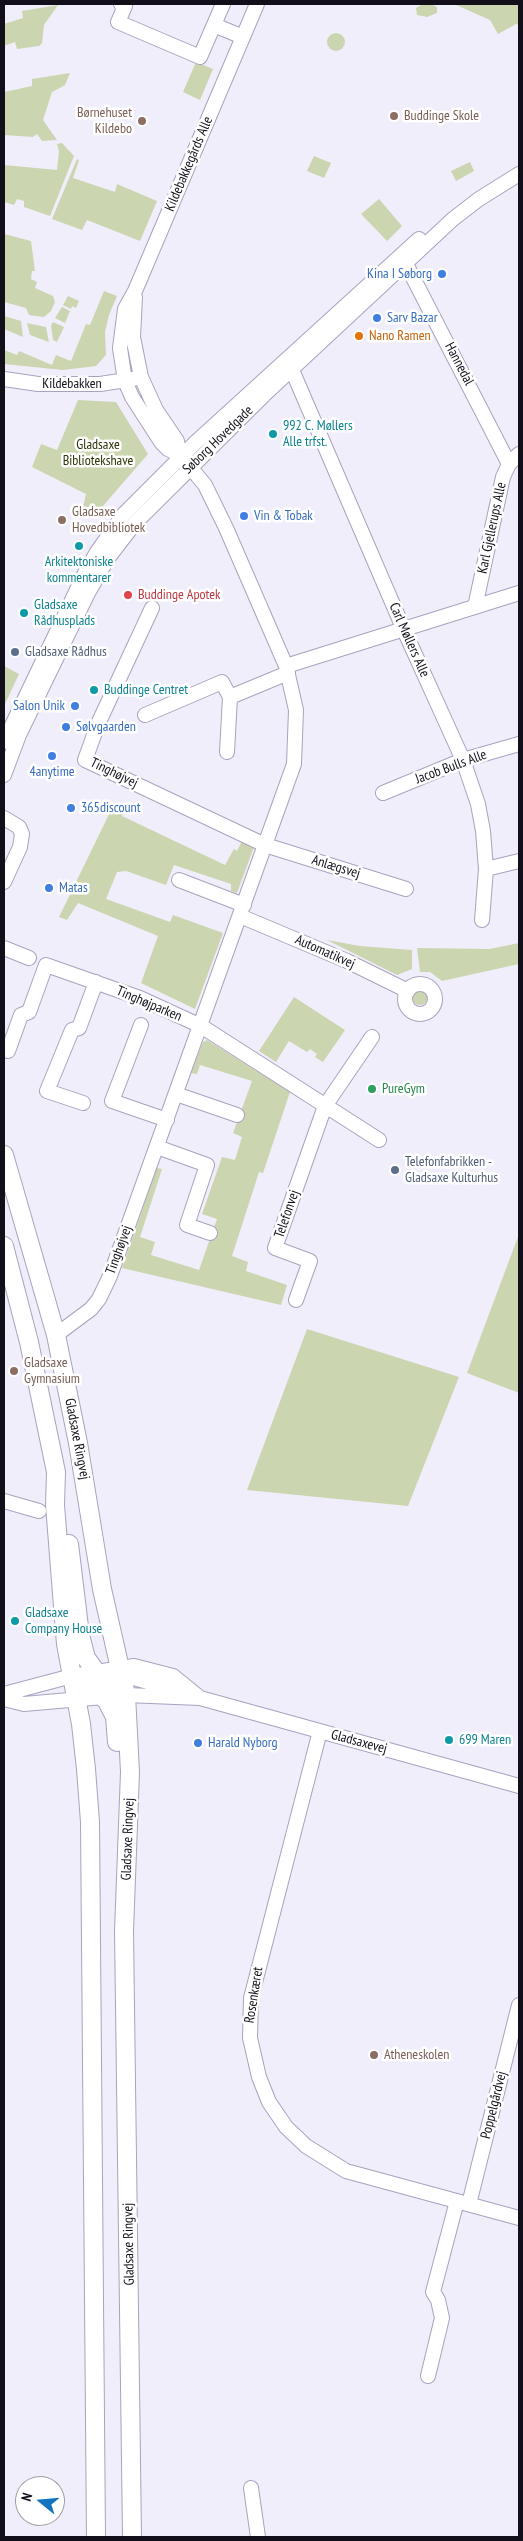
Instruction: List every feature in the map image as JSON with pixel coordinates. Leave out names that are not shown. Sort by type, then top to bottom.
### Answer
[{"type":"main road","name":"Gladsaxe Ringvej","points":[[4,1155],[56,1335],[78,1443],[102,1590],[123,1680],[130,1772],[124,1931],[132,2537]]},
{"type":"main road","name":"Gladsaxe Ringvej","points":[[4,1246],[45,1410],[56,1472],[47,1508],[72,1676],[94,1690],[81,1724],[90,1822],[96,2537]]},
{"type":"main road","points":[[47,1508],[70,1546],[84,1652],[94,1690],[113,1711],[116,1724],[119,1802],[128,1847]]},
{"type":"main road","points":[[94,1690],[123,1680]]},
{"type":"street","points":[[121,4],[125,6],[118,22],[200,56],[223,4]]},
{"type":"street","name":"Kildebakkegårds Alle","points":[[186,461],[168,450],[136,405],[125,381],[120,348],[121,328],[125,309],[135,291],[257,4]]},
{"type":"street","points":[[214,25],[243,37]]},
{"type":"street","name":"Søborg Hovedgade","points":[[4,775],[19,735],[88,593],[116,546],[186,461],[191,460],[247,398],[448,213],[475,191],[519,164]]},
{"type":"street","name":"Søborg Hovedgade","points":[[4,742],[97,552],[124,514],[292,370],[453,219],[479,199],[519,174]]},
{"type":"street","name":"Hannedal","points":[[406,264],[514,459]]},
{"type":"street","name":"Kildebakkegårds Alle","points":[[135,291],[133,337],[141,377],[156,410],[177,441],[186,461]]},
{"type":"street","name":"Carl Møllers Alle","points":[[292,370],[404,630],[463,760],[478,804],[486,869],[482,920]]},
{"type":"street","name":"Kildebakken","points":[[4,379],[38,384],[100,384],[141,377]]},
{"type":"street","name":"Karl Gjellerups Alle","points":[[475,607],[503,477],[514,459]]},
{"type":"street","name":"Tinghøjvej","points":[[56,1335],[91,1309],[99,1299],[110,1276],[294,764],[296,710],[287,670],[216,506],[205,485],[186,461]]},
{"type":"street","points":[[230,697],[287,670],[519,593]]},
{"type":"street","name":"Tinghøjvej","points":[[152,608],[98,724],[85,760],[265,845]]},
{"type":"street","points":[[145,715],[222,682],[230,697],[227,752]]},
{"type":"street","name":"Jacob Bulls Alle","points":[[383,793],[463,760],[519,744]]},
{"type":"street","points":[[4,818],[19,827],[22,834],[20,847],[4,882]]},
{"type":"street","name":"Anlægsvej","points":[[265,845],[406,890]]},
{"type":"street","points":[[486,869],[519,861]]},
{"type":"street","points":[[179,880],[242,910]]},
{"type":"street","name":"Automatikvej","points":[[242,910],[408,991]]},
{"type":"street","points":[[4,948],[29,958]]},
{"type":"street","name":"Tinghøjparken","points":[[8,1052],[22,1015],[29,1012],[46,965],[140,998],[200,1026]]},
{"type":"street","points":[[83,1103],[47,1091],[72,1030],[79,1028],[96,982]]},
{"type":"street","points":[[141,1025],[112,1101],[166,1120]]},
{"type":"street","points":[[200,1026],[379,1140]]},
{"type":"street","name":"Telefonvej","points":[[296,1300],[310,1261],[275,1248],[325,1106],[372,1036]]},
{"type":"street","points":[[176,1094],[237,1115]]},
{"type":"street","points":[[157,1147],[207,1165],[187,1225],[210,1233]]},
{"type":"street","points":[[4,1502],[47,1508]]},
{"type":"street","name":"Gladsaxevej","points":[[4,1699],[24,1704],[94,1690],[123,1680],[140,1667],[173,1676],[200,1698]]},
{"type":"street","points":[[4,1694],[72,1676]]},
{"type":"street","name":"Gladsaxevej","points":[[123,1680],[200,1698],[519,1786]]},
{"type":"street","name":"Rosenkæret","points":[[320,1731],[250,2003],[250,2038],[259,2077],[269,2102],[286,2127],[306,2146],[325,2160],[346,2171],[519,2218]]},
{"type":"street","name":"Poppelgårdvej","points":[[463,2203],[519,2005]]},
{"type":"street","points":[[428,2376],[442,2318],[438,2300],[432,2292],[463,2203]]},
{"type":"street","points":[[251,2488],[258,2537]]},
{"type":"green space","points":[[423,4],[431,4],[437,7],[437,13],[427,17],[417,15],[416,8]]},
{"type":"green space","points":[[454,4],[519,4],[519,25],[516,24],[498,34],[490,20]]},
{"type":"green space","points":[[58,5],[44,25],[42,43],[39,46],[17,49],[15,42],[4,46],[4,24],[23,18],[22,11]]},
{"type":"green space","points":[[336,33],[342,36],[345,42],[342,48],[336,51],[330,48],[327,42],[330,36]]},
{"type":"green space","points":[[196,62],[213,69],[200,100],[183,92]]},
{"type":"green space","points":[[70,73],[65,85],[52,92],[43,120],[57,140],[42,141],[37,134],[33,137],[4,135],[4,92],[32,86],[32,79]]},
{"type":"green space","points":[[62,143],[74,156],[50,216],[24,207],[24,201],[17,199],[14,205],[4,202],[4,165],[57,170],[59,151],[57,144]]},
{"type":"green space","points":[[314,156],[331,163],[324,178],[307,171]]},
{"type":"green space","points":[[77,159],[79,160],[73,178],[115,192],[117,184],[157,201],[140,241],[87,220],[82,230],[52,219]]},
{"type":"green space","points":[[470,162],[474,171],[456,181],[451,171]]},
{"type":"green space","points":[[379,199],[402,226],[387,241],[361,214]]},
{"type":"green space","points":[[4,234],[31,241],[35,271],[32,271],[31,279],[37,282],[35,288],[53,296],[55,302],[51,311],[44,317],[29,315],[26,308],[4,302]]},
{"type":"green space","points":[[104,291],[117,296],[109,315],[105,332],[106,355],[96,366],[63,370],[4,364],[4,350],[17,355],[19,351],[52,365],[56,355],[71,361],[86,324],[90,325]]},
{"type":"green space","points":[[68,296],[79,301],[76,308],[72,306],[71,309],[63,305]]},
{"type":"green space","points":[[62,307],[70,311],[65,323],[55,318]]},
{"type":"green space","points":[[4,316],[21,321],[23,337],[4,329]]},
{"type":"green space","points":[[53,322],[64,327],[57,342],[53,340],[51,326]]},
{"type":"green space","points":[[27,323],[46,327],[49,342],[30,335]]},
{"type":"green space","name":"Gladsaxe Bibliotekshave","points":[[78,400],[116,402],[148,454],[96,514],[83,508],[86,494],[32,467],[41,444],[57,450]]},
{"type":"green space","points":[[4,666],[19,674],[4,706]]},
{"type":"green space","points":[[113,806],[124,811],[122,816],[225,865],[234,849],[237,851],[242,841],[254,847],[237,893],[231,891],[231,884],[174,865],[166,885],[126,871],[117,872],[106,899],[170,922],[173,915],[223,933],[195,1009],[141,983],[158,936],[78,903],[67,920],[59,917]]},
{"type":"green space","points":[[327,940],[360,946],[412,950],[412,969],[397,975]]},
{"type":"green space","points":[[519,943],[519,964],[442,981],[430,972],[420,972],[417,948],[490,949]]},
{"type":"green space","points":[[417,989],[423,989],[428,994],[426,1003],[417,1005],[412,1000],[412,994]]},
{"type":"green space","points":[[294,997],[345,1030],[323,1062],[315,1057],[317,1054],[310,1049],[307,1052],[289,1041],[276,1062],[259,1051]]},
{"type":"green space","points":[[207,1040],[290,1092],[263,1173],[259,1172],[232,1256],[248,1262],[246,1271],[287,1285],[281,1305],[122,1268],[157,1168],[162,1169],[140,1237],[155,1242],[151,1255],[199,1270],[217,1219],[202,1214],[222,1157],[235,1160],[242,1137],[233,1133],[252,1081],[200,1065],[197,1074],[191,1073],[203,1042]]},
{"type":"green space","points":[[519,1234],[519,1393],[467,1373]]},
{"type":"green space","points":[[307,1329],[459,1377],[408,1506],[247,1490]]},
{"type":"place","name":"Buddinge Skole","points":[[394,116]]},
{"type":"place","name":"Børnehuset Kildebo","points":[[142,121]]},
{"type":"place","name":"Kina I Søborg","points":[[442,274]]},
{"type":"place","name":"Sarv Bazar","points":[[377,318]]},
{"type":"place","name":"Nano Ramen","points":[[359,336]]},
{"type":"place","name":"992 C. Møllers Alle trfst.","points":[[273,434]]},
{"type":"place","name":"Vin & Tobak","points":[[244,516]]},
{"type":"place","name":"Gladsaxe Hovedbibliotek","points":[[62,520]]},
{"type":"place","name":"Arkitektoniske kommentarer","points":[[79,546]]},
{"type":"place","name":"Buddinge Apotek","points":[[128,595]]},
{"type":"place","name":"Gladsaxe Rådhusplads","points":[[24,613]]},
{"type":"place","name":"Gladsaxe Rådhus","points":[[15,652]]},
{"type":"place","name":"Buddinge Centret","points":[[94,690]]},
{"type":"place","name":"Salon Unik","points":[[75,706]]},
{"type":"place","name":"Sølvgaarden","points":[[66,727]]},
{"type":"place","name":"4anytime","points":[[52,756]]},
{"type":"place","name":"365discount","points":[[71,808]]},
{"type":"place","name":"Matas","points":[[49,888]]},
{"type":"place","name":"PureGym","points":[[372,1089]]},
{"type":"place","name":"Telefonfabrikken - Gladsaxe Kulturhus","points":[[395,1170]]},
{"type":"place","name":"Gladsaxe Gymnasium","points":[[14,1371]]},
{"type":"place","name":"Gladsaxe Company House","points":[[15,1621]]},
{"type":"place","name":"699 Maren","points":[[449,1740]]},
{"type":"place","name":"Harald Nyborg","points":[[198,1743]]},
{"type":"place","name":"Atheneskolen","points":[[374,2055]]}]
